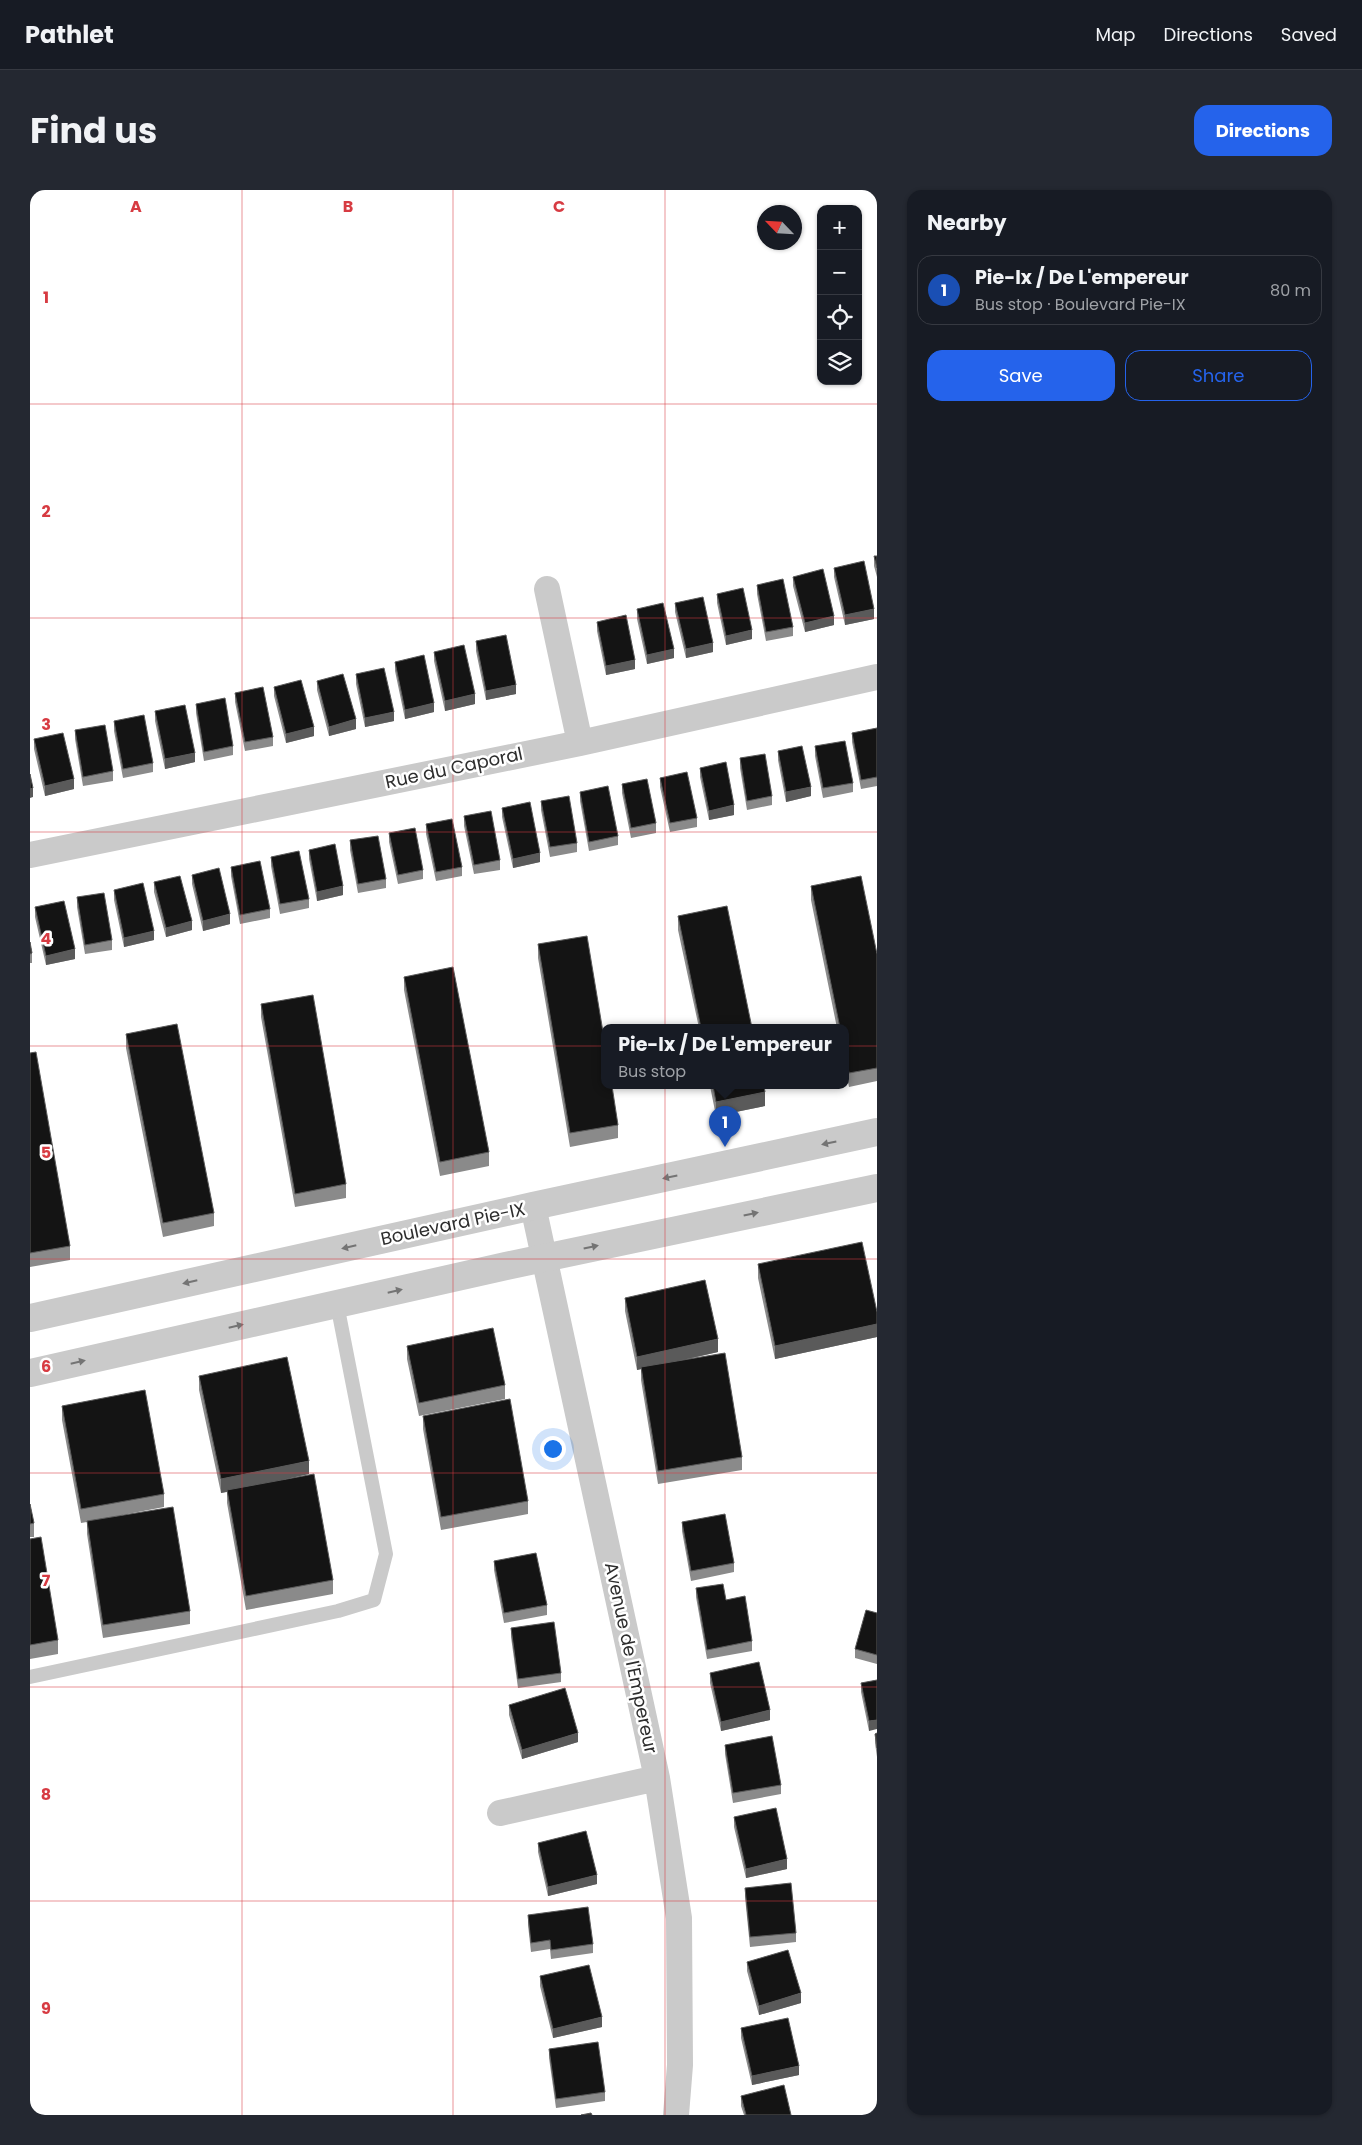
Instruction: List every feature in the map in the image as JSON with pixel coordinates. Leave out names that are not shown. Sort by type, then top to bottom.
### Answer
[{"type":"street","points":[[547,589],[580,743]]},
{"type":"street","name":"Rue du Caporal","points":[[30,855],[580,743],[877,677]]},
{"type":"street","name":"Boulevard Pie-IX","points":[[30,1318],[533,1206],[877,1132]]},
{"type":"street","points":[[30,1373],[544,1257],[877,1188]]},
{"type":"street","name":"Avenue de l'Empereur","points":[[533,1206],[657,1778],[679,1918],[680,2065],[676,2115]]},
{"type":"street","points":[[500,1813],[657,1778]]},
{"type":"lane","points":[[30,1677],[338,1611],[374,1600],[386,1554],[337,1304]]},
{"type":"building","points":[[874,556],[877,556],[877,568]]},
{"type":"building","points":[[864,561],[874,609],[845,615],[834,568]]},
{"type":"building","points":[[823,569],[834,616],[805,623],[793,577]]},
{"type":"building","points":[[783,579],[793,627],[766,632],[757,585]]},
{"type":"building","points":[[743,588],[752,630],[726,636],[717,594]]},
{"type":"building","points":[[703,597],[713,643],[686,649],[675,603]]},
{"type":"building","points":[[663,603],[674,649],[647,655],[637,609]]},
{"type":"building","points":[[626,615],[635,660],[606,666],[597,622]]},
{"type":"building","points":[[506,635],[516,685],[486,691],[476,641]]},
{"type":"building","points":[[464,645],[475,694],[445,701],[434,652]]},
{"type":"building","points":[[424,655],[434,703],[405,710],[395,662]]},
{"type":"building","points":[[384,668],[394,712],[365,718],[356,674]]},
{"type":"building","points":[[343,674],[356,719],[329,727],[317,681]]},
{"type":"building","points":[[301,680],[314,727],[286,734],[274,687]]},
{"type":"building","points":[[263,687],[273,737],[245,742],[235,693]]},
{"type":"building","points":[[225,698],[233,746],[204,752],[196,704]]},
{"type":"building","points":[[185,705],[195,753],[165,759],[155,711]]},
{"type":"building","points":[[144,715],[153,763],[123,769],[114,721]]},
{"type":"building","points":[[105,725],[113,771],[83,777],[75,730]]},
{"type":"building","points":[[877,728],[877,777],[861,780],[852,733]]},
{"type":"building","points":[[63,733],[74,779],[45,786],[34,739]]},
{"type":"building","points":[[845,741],[853,783],[823,788],[815,746]]},
{"type":"building","points":[[802,746],[811,787],[786,792],[778,751]]},
{"type":"building","points":[[765,754],[772,796],[747,801],[740,758]]},
{"type":"building","points":[[726,762],[734,805],[709,811],[700,768]]},
{"type":"building","points":[[687,772],[697,818],[670,823],[660,778]]},
{"type":"building","points":[[30,774],[33,788],[30,789]]},
{"type":"building","points":[[647,779],[656,823],[631,828],[622,784]]},
{"type":"building","points":[[608,786],[618,836],[589,842],[580,792]]},
{"type":"building","points":[[569,796],[577,843],[550,847],[541,801]]},
{"type":"building","points":[[530,802],[540,853],[513,859],[502,808]]},
{"type":"building","points":[[491,811],[500,860],[474,865],[464,816]]},
{"type":"building","points":[[452,819],[462,867],[436,872],[426,824]]},
{"type":"building","points":[[415,828],[423,870],[398,875],[389,833]]},
{"type":"building","points":[[378,836],[386,879],[358,884],[350,840]]},
{"type":"building","points":[[335,844],[343,886],[317,892],[309,850]]},
{"type":"building","points":[[299,851],[309,899],[280,904],[271,857]]},
{"type":"building","points":[[260,861],[270,909],[240,915],[231,867]]},
{"type":"building","points":[[219,868],[230,914],[203,921],[192,875]]},
{"type":"building","points":[[180,876],[192,921],[166,928],[154,882]]},
{"type":"building","points":[[861,876],[877,954],[877,1068],[849,1073],[849,1024],[839,1024],[811,886]]},
{"type":"building","points":[[143,883],[154,931],[124,938],[114,890]]},
{"type":"building","points":[[104,893],[112,940],[85,945],[77,897]]},
{"type":"building","points":[[64,901],[75,949],[46,956],[35,907]]},
{"type":"building","points":[[727,906],[751,1024],[700,1024],[678,916]]},
{"type":"building","points":[[587,936],[602,1024],[601,1089],[612,1089],[618,1125],[570,1133],[538,944]]},
{"type":"building","points":[[453,967],[489,1152],[440,1162],[404,977]]},
{"type":"building","points":[[313,995],[346,1184],[295,1194],[261,1004]]},
{"type":"building","points":[[177,1024],[214,1213],[163,1223],[126,1034]]},
{"type":"building","points":[[36,1052],[70,1246],[30,1253],[30,1053]]},
{"type":"building","points":[[714,1089],[764,1089],[765,1092],[716,1102]]},
{"type":"building","points":[[862,1242],[877,1312],[877,1324],[775,1346],[758,1264]]},
{"type":"building","points":[[705,1280],[718,1339],[637,1357],[625,1298]]},
{"type":"building","points":[[493,1328],[505,1385],[419,1403],[407,1346]]},
{"type":"building","points":[[725,1353],[742,1457],[658,1471],[641,1367]]},
{"type":"building","points":[[287,1357],[309,1461],[221,1479],[199,1376]]},
{"type":"building","points":[[145,1390],[164,1494],[81,1509],[62,1406]]},
{"type":"building","points":[[510,1399],[528,1501],[441,1517],[423,1416]]},
{"type":"building","points":[[314,1474],[333,1580],[246,1596],[227,1490]]},
{"type":"building","points":[[30,1504],[34,1523],[30,1524]]},
{"type":"building","points":[[173,1507],[190,1611],[103,1625],[87,1521]]},
{"type":"building","points":[[725,1514],[734,1563],[691,1571],[682,1522]]},
{"type":"building","points":[[41,1537],[58,1640],[30,1645],[30,1539]]},
{"type":"building","points":[[536,1553],[547,1605],[504,1613],[494,1561]]},
{"type":"building","points":[[723,1584],[726,1600],[745,1596],[752,1641],[707,1650],[696,1588]]},
{"type":"building","points":[[866,1610],[877,1613],[877,1655],[855,1649]]},
{"type":"building","points":[[554,1622],[561,1673],[518,1679],[511,1628]]},
{"type":"building","points":[[759,1662],[770,1710],[721,1722],[710,1673]]},
{"type":"building","points":[[877,1680],[877,1720],[869,1721],[861,1683]]},
{"type":"building","points":[[565,1688],[578,1733],[522,1750],[509,1705]]},
{"type":"building","points":[[772,1736],[781,1785],[733,1793],[725,1745]]},
{"type":"building","points":[[776,1808],[787,1859],[746,1869],[734,1817]]},
{"type":"building","points":[[586,1831],[597,1875],[548,1887],[538,1843]]},
{"type":"building","points":[[791,1883],[796,1933],[750,1937],[745,1888]]},
{"type":"building","points":[[588,1907],[593,1944],[551,1950],[550,1940],[531,1943],[528,1915]]},
{"type":"building","points":[[788,1950],[801,1993],[759,2006],[747,1962]]},
{"type":"building","points":[[589,1965],[602,2017],[553,2029],[540,1976]]},
{"type":"building","points":[[788,2018],[799,2066],[752,2076],[741,2028]]},
{"type":"building","points":[[598,2042],[605,2092],[556,2099],[549,2049]]},
{"type":"building","points":[[784,2085],[791,2115],[746,2115],[741,2096]]},
{"type":"place","name":"Pie-Ix / De L'empereur","points":[[725,1147]]}]
